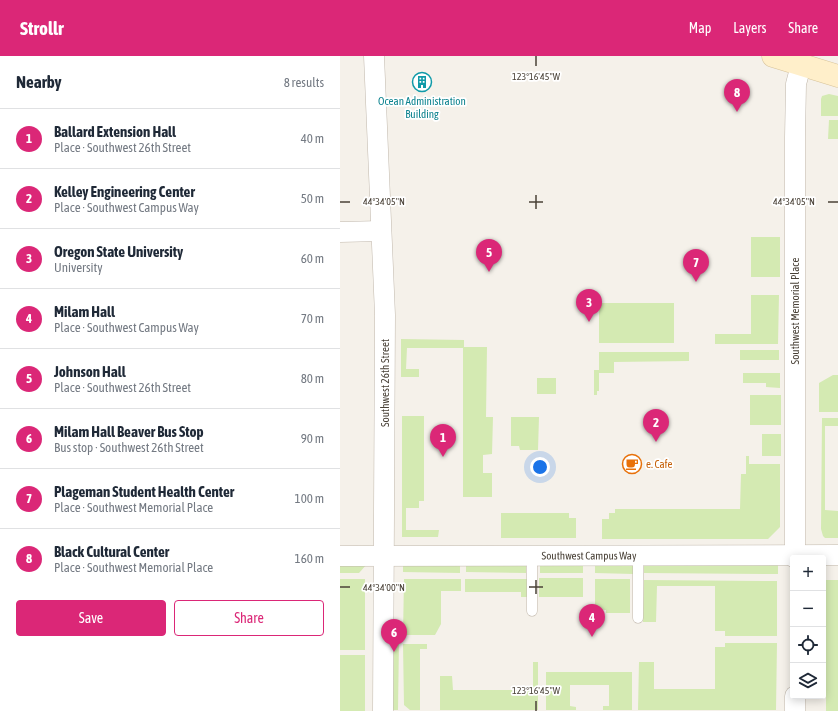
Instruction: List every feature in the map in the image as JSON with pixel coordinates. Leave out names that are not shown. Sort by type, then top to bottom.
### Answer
[{"type":"street","name":"Southwest 26th Street","points":[[374,56],[385,315],[383,711]]},
{"type":"street","points":[[773,56],[838,76]]},
{"type":"street","name":"Southwest Memorial Place","points":[[795,555],[795,137],[796,84],[801,65]]},
{"type":"street","points":[[340,232],[381,231]]},
{"type":"street","name":"Southwest Campus Way","points":[[826,555],[838,555]]},
{"type":"street","name":"Southwest Campus Way","points":[[340,556],[790,556]]},
{"type":"street","points":[[795,699],[795,711]]},
{"type":"lane","points":[[532,555],[532,611]]},
{"type":"lane","points":[[638,555],[638,618]]},
{"type":"green space","points":[[829,94],[838,96],[838,116],[821,116],[822,96]]},
{"type":"green space","points":[[829,120],[838,120],[838,139],[828,139]]},
{"type":"green space","points":[[751,237],[780,237],[780,277],[751,277]]},
{"type":"green space","points":[[751,295],[779,295],[778,344],[715,344],[715,334],[751,334]]},
{"type":"green space","points":[[599,303],[674,303],[674,343],[599,343]]},
{"type":"green space","points":[[401,339],[464,340],[464,347],[487,347],[486,417],[493,417],[492,454],[483,455],[483,473],[492,473],[492,497],[463,497],[463,348],[407,348],[406,369],[419,369],[419,377],[401,377]]},
{"type":"green space","points":[[740,350],[779,350],[779,360],[740,360]]},
{"type":"green space","points":[[599,352],[689,352],[689,361],[614,362],[614,373],[599,373],[599,391],[597,391],[597,395],[594,395],[594,370],[599,370]]},
{"type":"green space","points":[[743,373],[780,373],[780,388],[766,387],[766,383],[743,383]]},
{"type":"green space","points":[[833,375],[838,375],[838,412],[819,412],[819,383]]},
{"type":"green space","points":[[537,378],[556,378],[556,394],[537,394]]},
{"type":"green space","points":[[750,395],[781,395],[781,425],[750,425]]},
{"type":"green space","points":[[402,416],[424,416],[424,501],[419,501],[419,508],[406,508],[406,530],[439,530],[438,537],[402,537]]},
{"type":"green space","points":[[511,417],[539,417],[538,450],[520,450],[519,446],[511,446]]},
{"type":"green space","points":[[822,418],[838,418],[838,426],[825,426],[825,510],[838,511],[838,538],[825,538],[821,529]]},
{"type":"green space","points":[[762,434],[781,434],[781,456],[762,456]]},
{"type":"green space","points":[[746,456],[749,456],[749,464],[780,464],[780,527],[768,539],[602,539],[602,519],[609,519],[609,513],[615,513],[615,509],[740,509],[741,474],[746,474]]},
{"type":"green space","points":[[501,513],[569,513],[569,518],[576,518],[576,538],[501,538]]},
{"type":"green space","points":[[460,562],[460,573],[403,572],[403,565]]},
{"type":"green space","points":[[466,562],[526,563],[526,573],[466,572]]},
{"type":"green space","points":[[644,562],[778,563],[778,574],[644,573]]},
{"type":"green space","points":[[540,563],[583,563],[583,573],[540,573]]},
{"type":"green space","points":[[595,563],[633,563],[633,574],[595,573]]},
{"type":"green space","points":[[340,564],[367,564],[359,573],[340,573]]},
{"type":"green space","points":[[539,578],[583,578],[583,597],[539,597]]},
{"type":"green space","points":[[340,579],[365,579],[365,650],[340,650]]},
{"type":"green space","points":[[404,579],[461,579],[461,591],[441,591],[441,624],[435,635],[403,635]]},
{"type":"green space","points":[[465,579],[527,579],[527,597],[521,597],[521,592],[465,592]]},
{"type":"green space","points":[[595,579],[630,579],[630,613],[606,613],[606,610],[595,609]]},
{"type":"green space","points":[[644,580],[777,581],[777,636],[725,636],[725,631],[715,631],[715,586],[657,586],[656,622],[643,622]]},
{"type":"green space","points":[[826,580],[838,580],[838,711],[826,711]]},
{"type":"green space","points":[[393,641],[399,641],[398,710],[393,710]]},
{"type":"green space","points":[[725,643],[777,643],[776,710],[638,710],[639,662],[654,662],[654,689],[715,689],[715,647],[725,647]]},
{"type":"green space","points":[[403,644],[427,644],[427,649],[420,649],[420,710],[410,710],[404,705]]},
{"type":"green space","points":[[340,655],[365,655],[365,711],[340,711]]},
{"type":"green space","points":[[533,662],[538,662],[538,710],[440,710],[440,676],[452,676],[453,690],[533,690]]},
{"type":"green space","points":[[546,672],[632,672],[632,710],[603,710],[603,706],[609,706],[609,685],[570,685],[570,706],[576,707],[576,710],[546,710]]},
{"type":"place","name":"Ocean Administration Building","points":[[422,82]]},
{"type":"place","name":"Black Cultural Center","points":[[737,112]]},
{"type":"place","name":"Johnson Hall","points":[[489,272]]},
{"type":"place","name":"Plageman Student Health Center","points":[[696,282]]},
{"type":"place","name":"Oregon State University","points":[[589,322]]},
{"type":"place","name":"Kelley Engineering Center","points":[[656,442]]},
{"type":"place","name":"Ballard Extension Hall","points":[[443,457]]},
{"type":"place","name":"e. Cafe","points":[[632,464]]},
{"type":"place","name":"Milam Hall","points":[[592,637]]},
{"type":"place","name":"Milam Hall Beaver Bus Stop","points":[[394,652]]}]
